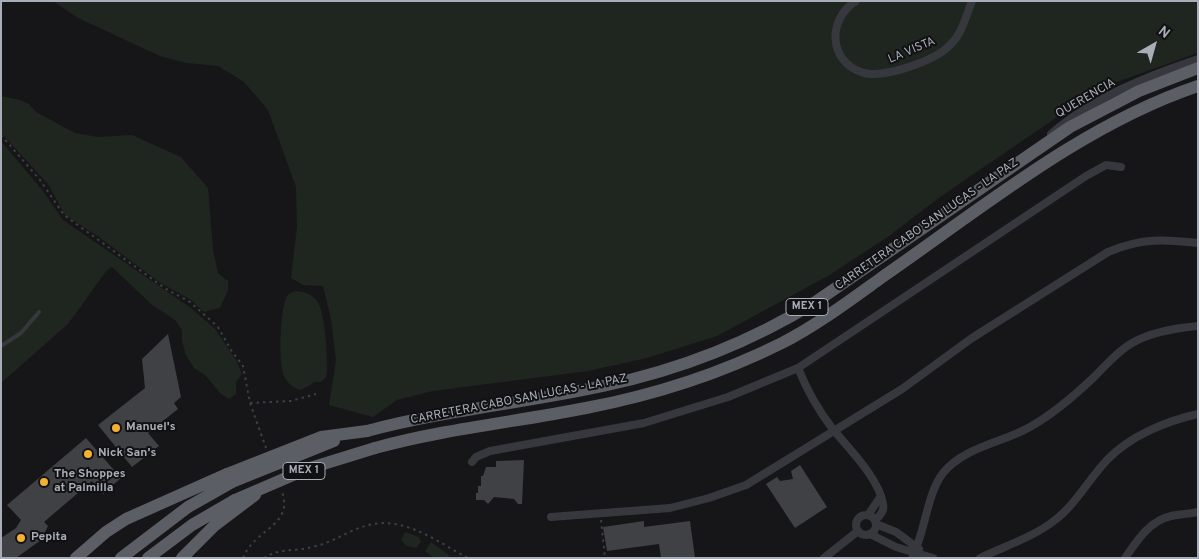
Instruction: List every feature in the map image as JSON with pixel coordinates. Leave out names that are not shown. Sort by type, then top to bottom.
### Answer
[{"type":"highway","name":"CARRETERA CABO SAN LUCAS - LA PAZ","points":[[121,558],[230,478],[368,431],[429,416],[622,382],[694,360],[746,340],[783,322],[817,301],[1021,160],[1109,105],[1155,84],[1198,68]]},
{"type":"highway","points":[[1033,173],[1100,125],[1148,101],[1198,81]]},
{"type":"highway","name":"CARRETERA CABO SAN LUCAS - LA PAZ","points":[[148,558],[192,525],[276,481],[375,448],[426,436],[633,398],[682,384],[737,364],[785,342],[830,314],[1033,173],[1119,120],[1198,86]]},
{"type":"highway","points":[[76,558],[106,532],[126,519],[230,478]]},
{"type":"highway","points":[[182,558],[236,503]]},
{"type":"street","name":"LA VISTA","points":[[856,1],[847,7],[838,20],[835,33],[836,49],[848,63],[863,72],[882,74],[903,69],[949,46],[960,31],[972,1]]},
{"type":"street","name":"QUERENCIA","points":[[1021,160],[1061,125],[1090,107],[1133,84],[1198,59]]},
{"type":"street","points":[[472,462],[476,456],[490,451],[644,423],[728,397],[798,368],[1086,176],[1106,165],[1121,167]]},
{"type":"street","points":[[551,518],[670,508],[710,498],[746,485],[833,429],[902,389],[972,338],[1108,252],[1130,243],[1149,240],[1198,244]]},
{"type":"street","points":[[914,552],[935,489],[942,474],[952,465],[972,452],[1030,428],[1054,411],[1093,378],[1114,356],[1133,342],[1176,328],[1198,326]]},
{"type":"street","points":[[798,368],[820,412],[858,459],[880,496],[884,508],[881,515],[873,519],[859,520],[856,527],[858,531],[863,535],[870,534],[896,547],[933,558]]},
{"type":"street","points":[[980,558],[1055,520],[1072,504],[1108,459],[1129,443],[1152,429],[1180,418],[1198,414]]},
{"type":"street","points":[[1125,558],[1145,530],[1157,522],[1167,517],[1198,512]]},
{"type":"street","points":[[873,519],[896,532],[914,552]]},
{"type":"street","points":[[870,534],[873,519]]},
{"type":"street","points":[[824,558],[858,531]]},
{"type":"lane","points":[[1,346],[21,333],[39,312]]},
{"type":"path","points":[[1,135],[40,180],[64,215],[166,289],[190,302],[218,327],[243,366],[250,403],[267,449]]},
{"type":"path","points":[[250,403],[290,401],[316,394]]},
{"type":"path","points":[[243,558],[249,544],[281,518],[285,500]]},
{"type":"path","points":[[600,514],[605,558]]},
{"type":"path","points":[[264,558],[280,550],[310,548],[324,544],[364,526],[379,523],[393,524],[422,532],[468,558]]},
{"type":"shaded area","points":[[53,1],[1198,1],[1198,53],[1114,83],[1066,111],[940,197],[889,236],[828,276],[717,336],[647,358],[588,371],[433,391],[397,400],[373,417],[329,405],[336,360],[331,319],[323,286],[303,285],[291,278],[297,227],[296,187],[268,110],[244,82],[218,66],[186,63],[160,56],[78,18]]},
{"type":"shaded area","points":[[1,96],[29,104],[36,112],[75,133],[98,137],[132,135],[181,157],[208,188],[213,250],[218,273],[228,281],[228,290],[220,308],[204,312],[191,300],[159,282],[99,237],[65,215],[48,184],[1,133]]},
{"type":"shaded area","points":[[1,141],[43,191],[63,220],[191,308],[215,329],[236,360],[242,374],[236,382],[236,394],[229,399],[221,394],[205,375],[194,368],[186,355],[182,341],[182,330],[175,320],[151,304],[112,267],[107,270],[68,324],[1,383]]},
{"type":"shaded area","points":[[297,291],[311,295],[320,306],[327,350],[326,377],[321,382],[315,382],[301,390],[291,385],[284,376],[280,348],[281,324],[285,303],[288,295]]},
{"type":"shaded area","points":[[405,532],[419,537],[421,542],[416,548],[407,546],[401,540]]},
{"type":"shaded area","points":[[431,542],[449,555],[448,558],[434,558],[425,551]]},
{"type":"building","points":[[168,334],[181,397],[174,403],[178,409],[148,433],[159,446],[132,467],[98,425],[145,388],[142,359]]},
{"type":"building","points":[[86,438],[121,478],[103,494],[92,481],[44,522],[48,526],[41,540],[16,558],[1,558],[1,538],[16,528],[21,520],[7,505]]},
{"type":"building","points":[[524,460],[522,504],[518,504],[514,499],[494,497],[488,504],[484,500],[476,500],[478,486],[481,486],[481,476],[483,476],[486,467],[496,467],[496,461]]},
{"type":"building","points":[[800,465],[827,507],[795,528],[766,484],[777,477],[780,481],[793,479],[791,471]]},
{"type":"building","points":[[644,521],[644,527],[690,521],[695,558],[661,558],[659,544],[607,551],[603,527]]},
{"type":"place","name":"Manuel's","points":[[116,428]]},
{"type":"place","name":"Nick San's","points":[[88,454]]},
{"type":"place","name":"The Shoppes at Palmilla","points":[[44,482]]},
{"type":"place","name":"Pepita","points":[[21,538]]}]
